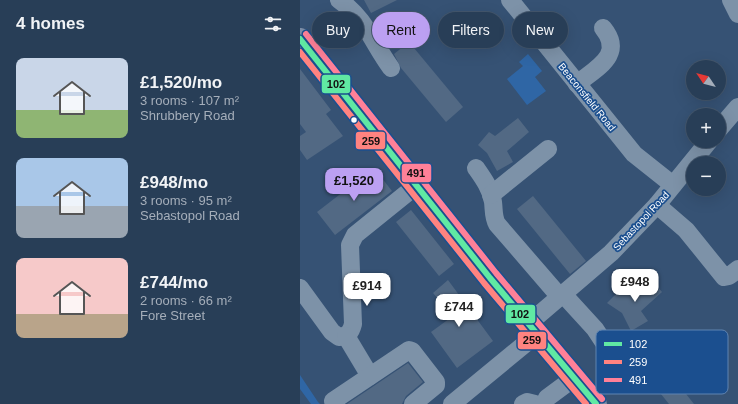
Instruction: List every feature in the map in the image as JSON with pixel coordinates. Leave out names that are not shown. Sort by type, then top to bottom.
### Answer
[{"type":"main road","points":[[300,39],[533,329],[596,404]]},
{"type":"street","points":[[339,0],[355,13],[364,24],[374,57],[391,68]]},
{"type":"street","name":"Beaconsfield Road","points":[[510,0],[634,154],[673,185]]},
{"type":"street","points":[[731,0],[738,14]]},
{"type":"street","points":[[577,84],[608,59],[612,51],[610,36],[603,28]]},
{"type":"street","points":[[726,121],[738,107]]},
{"type":"street","name":"Sebastopol Road","points":[[452,404],[533,329],[562,296],[611,253],[657,205],[703,148]]},
{"type":"street","points":[[491,195],[548,149]]},
{"type":"street","points":[[476,168],[484,179],[491,195],[494,219],[497,224],[562,296],[596,331]]},
{"type":"street","points":[[300,288],[332,332],[339,337],[346,336],[351,331],[353,324],[350,244],[355,235],[418,185]]},
{"type":"street","points":[[657,205],[686,230],[724,277],[729,276],[738,269]]},
{"type":"street","points":[[346,336],[370,376]]},
{"type":"street","points":[[333,401],[409,350],[436,382],[436,385],[415,404]]},
{"type":"street","points":[[544,404],[547,398],[574,378]]},
{"type":"street","points":[[523,404],[527,402],[536,404]]},
{"type":"shaded area","points":[[528,54],[542,71],[535,77],[546,91],[527,105],[507,79],[523,66],[519,62]]},
{"type":"shaded area","points":[[300,375],[320,404],[311,404],[300,389]]},
{"type":"building","points":[[364,0],[397,0],[372,12],[371,13]]},
{"type":"building","points":[[402,48],[414,48],[463,107],[446,122],[401,68],[394,54]]},
{"type":"building","points":[[300,69],[331,110],[326,114],[343,136],[307,160],[300,150],[300,136],[306,132],[300,124]]},
{"type":"building","points":[[518,118],[529,132],[507,151],[513,162],[497,171],[487,153],[478,145],[489,132],[495,136]]},
{"type":"building","points":[[374,168],[392,191],[335,235],[317,212]]},
{"type":"building","points":[[533,196],[586,261],[570,274],[517,209]]},
{"type":"building","points":[[411,210],[454,264],[439,276],[396,222]]},
{"type":"building","points":[[651,279],[662,292],[641,311],[648,321],[633,330],[630,330],[622,313],[607,303],[623,287],[630,295]]},
{"type":"building","points":[[448,280],[493,341],[457,368],[431,332],[453,316],[433,293]]},
{"type":"building","points":[[408,363],[423,382],[406,396],[402,404],[347,404]]},
{"type":"building","points":[[661,394],[686,394],[694,404],[669,404]]},
{"type":"transit line","name":"491","points":[[306,34],[496,273],[596,392]]},
{"type":"transit line","name":"102","points":[[300,39],[490,278],[596,404]]},
{"type":"transit line","name":"259","points":[[300,52],[484,283],[586,404]]},
{"type":"transit line","name":"491","points":[[598,394],[602,399]]}]
